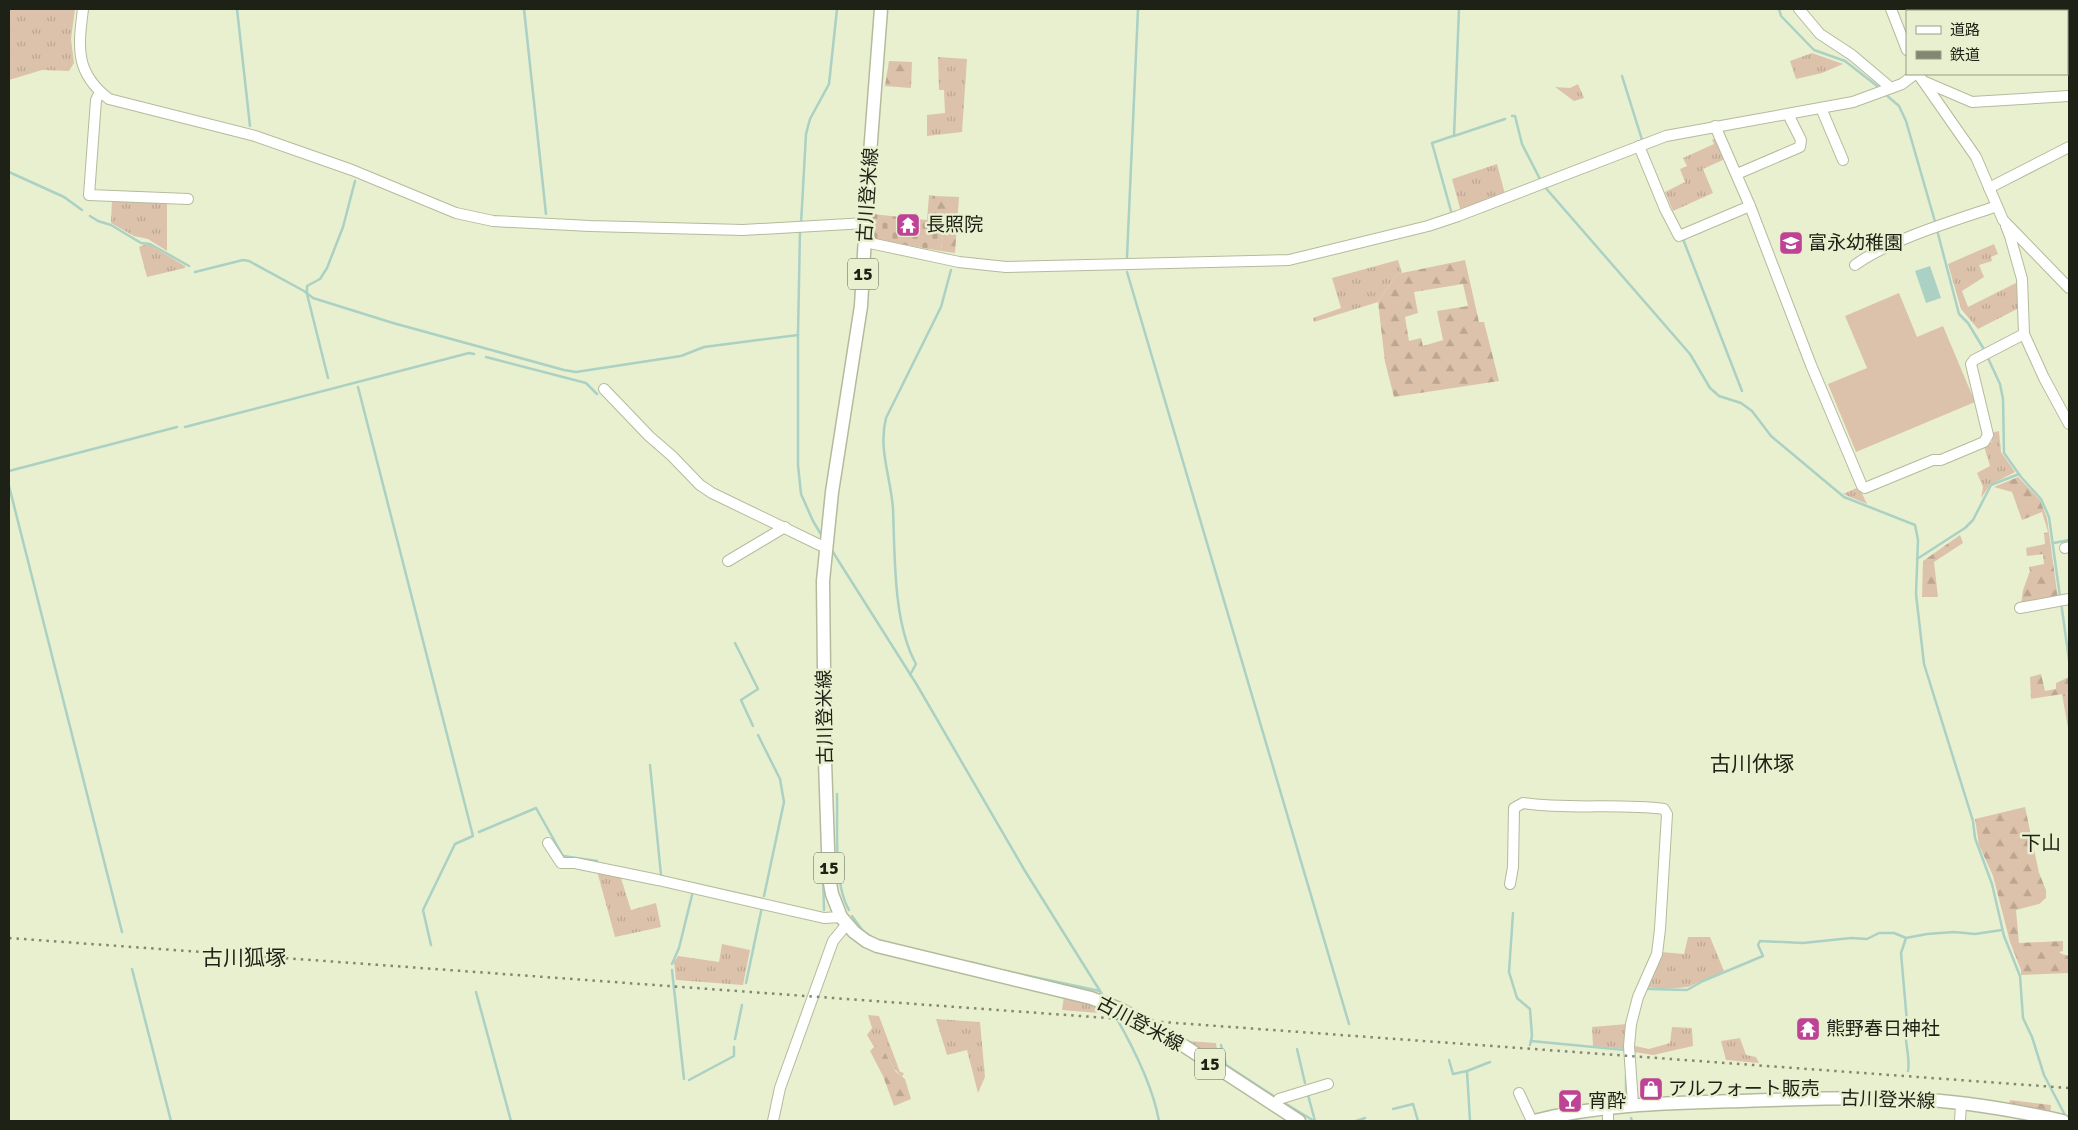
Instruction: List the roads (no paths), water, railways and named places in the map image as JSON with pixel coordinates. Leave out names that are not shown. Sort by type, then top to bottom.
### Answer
[{"type":"main road","name":"古川登米線","points":[[881,9],[861,306],[832,492],[826,543],[823,607],[829,878],[832,894],[844,920],[866,942],[1093,998],[1120,1009],[1175,1040],[1299,1121]]},
{"type":"main road","name":"古川登米線","points":[[1533,1121],[1633,1104],[1835,1098],[1911,1099],[1961,1104],[2062,1121]]},
{"type":"street","points":[[83,9],[80,36],[80,55],[83,69],[100,92],[109,100],[255,136],[352,170],[456,213],[493,221],[514,223],[609,227],[743,230],[866,223]]},
{"type":"street","points":[[1799,9],[1820,34],[1852,55],[1889,89]]},
{"type":"street","points":[[1891,9],[1906,46]]},
{"type":"street","points":[[865,242],[959,262],[1006,268],[1289,260],[1428,226],[1680,132],[1853,102],[1902,84],[1918,75]]},
{"type":"street","points":[[1918,75],[1947,93],[1972,102],[2069,96]]},
{"type":"street","points":[[1918,75],[1976,157],[2010,236],[2022,279],[2024,334],[2044,378],[2069,424]]},
{"type":"street","points":[[100,92],[96,100],[88,195],[188,199]]},
{"type":"street","points":[[1821,108],[1843,160]]},
{"type":"street","points":[[1737,174],[1800,147],[1801,140],[1788,114]]},
{"type":"street","points":[[1715,126],[1737,174],[1811,365],[1862,486],[1865,488],[1933,460],[1941,460],[1984,442],[1988,435],[1971,364],[2024,334]]},
{"type":"street","points":[[1642,145],[1679,236],[1750,206]]},
{"type":"street","points":[[1989,188],[2069,147]]},
{"type":"street","points":[[1855,265],[1865,257],[1887,247],[1997,206]]},
{"type":"street","points":[[2003,220],[2069,288]]},
{"type":"street","points":[[604,389],[700,485],[712,493],[785,527],[826,543]]},
{"type":"street","points":[[728,560],[785,527]]},
{"type":"street","points":[[2020,608],[2068,600]]},
{"type":"street","points":[[1510,884],[1514,808],[1522,803],[1566,807],[1638,805],[1664,808],[1667,814],[1657,954],[1638,997],[1631,1024],[1629,1046],[1633,1104]]},
{"type":"street","points":[[548,843],[561,863],[575,863],[824,918],[844,920],[833,941],[780,1088],[773,1121]]},
{"type":"street","points":[[1275,1106],[1280,1099],[1328,1084]]},
{"type":"street","points":[[1519,1093],[1533,1121]]},
{"type":"street","points":[[1960,1121],[1961,1104]]},
{"type":"street","points":[[1608,1107],[1608,1121]]},
{"type":"water","points":[[1930,266],[1941,298],[1926,303],[1915,271]]},
{"type":"waterway","points":[[237,9],[250,126]]},
{"type":"waterway","points":[[524,9],[546,214]]},
{"type":"waterway","points":[[801,224],[806,134],[810,119],[829,84],[837,9]]},
{"type":"waterway","points":[[1127,257],[1138,9]]},
{"type":"waterway","points":[[1459,9],[1454,136],[1505,119]]},
{"type":"waterway","points":[[1779,9],[1781,16],[1814,50],[1845,61],[1881,89]]},
{"type":"waterway","points":[[1622,76],[1643,143]]},
{"type":"waterway","points":[[1884,93],[1899,106],[1906,121],[1936,225]]},
{"type":"waterway","points":[[1512,116],[1515,116],[1522,144],[1541,181]]},
{"type":"waterway","points":[[1451,211],[1432,143],[1453,136]]},
{"type":"waterway","points":[[9,172],[64,197],[82,210]]},
{"type":"waterway","points":[[328,378],[307,294],[307,286],[320,279],[327,268],[343,227],[355,181]]},
{"type":"waterway","points":[[1544,186],[1690,354],[1710,388],[1719,396],[1741,403],[1752,411],[1771,436],[1844,497],[1915,525],[1918,540],[1916,594],[1924,664],[1973,821],[1975,838],[1992,884],[2004,936],[2020,976],[2023,1018],[2032,1037],[2044,1075],[2066,1117]]},
{"type":"waterway","points":[[90,216],[111,225],[141,243],[150,244],[189,266]]},
{"type":"waterway","points":[[800,229],[798,465],[801,494],[822,536]]},
{"type":"waterway","points":[[1937,230],[1959,314],[1968,323],[1985,351]]},
{"type":"waterway","points":[[1683,239],[1742,391]]},
{"type":"waterway","points":[[195,272],[243,260],[249,261],[304,291],[313,298],[393,323],[576,372],[681,356],[704,347],[798,335]]},
{"type":"waterway","points":[[910,675],[916,664],[908,647],[899,609],[892,497],[884,452],[884,430],[886,418],[941,307],[951,270]]},
{"type":"waterway","points":[[1127,272],[1349,1024]]},
{"type":"waterway","points":[[185,427],[469,353],[474,354]]},
{"type":"waterway","points":[[1987,356],[2000,384],[2003,399],[2004,453],[2021,477],[2041,499],[2049,517],[2060,597]]},
{"type":"waterway","points":[[486,357],[586,383],[597,394]]},
{"type":"waterway","points":[[358,387],[473,836],[455,844],[423,910],[431,945]]},
{"type":"waterway","points":[[9,471],[177,427]]},
{"type":"waterway","points":[[1917,559],[1965,528],[1973,520],[1991,485],[2019,474]]},
{"type":"waterway","points":[[9,486],[122,932]]},
{"type":"waterway","points":[[2054,543],[2069,540]]},
{"type":"waterway","points":[[831,549],[917,685],[1025,871],[1105,999]]},
{"type":"waterway","points":[[2061,602],[2069,660]]},
{"type":"waterway","points":[[735,643],[758,689],[741,700],[753,726]]},
{"type":"waterway","points":[[758,735],[780,779],[784,802],[764,896]]},
{"type":"waterway","points":[[650,765],[661,875]]},
{"type":"waterway","points":[[837,794],[838,870],[844,899],[849,910]]},
{"type":"waterway","points":[[479,832],[536,808],[563,856],[597,861]]},
{"type":"waterway","points":[[823,876],[824,910]]},
{"type":"waterway","points":[[672,964],[679,948],[693,891]]},
{"type":"waterway","points":[[746,983],[762,907]]},
{"type":"waterway","points":[[1513,913],[1509,972],[1517,998],[1530,1009],[1532,1036],[1530,1045]]},
{"type":"waterway","points":[[852,916],[863,931],[873,938]]},
{"type":"waterway","points":[[1649,989],[1687,990],[1703,981],[1763,956],[1758,945],[1760,941],[1803,943],[1851,938],[1867,939],[1879,933],[1894,933],[1906,938],[1927,934],[1954,932],[1975,934],[2002,930]]},
{"type":"waterway","points":[[1906,938],[1901,953],[1907,1022],[1905,1034],[1908,1071]]},
{"type":"waterway","points":[[970,962],[990,967]]},
{"type":"waterway","points":[[132,969],[171,1121]]},
{"type":"waterway","points":[[672,970],[684,1079]]},
{"type":"waterway","points":[[1001,970],[1100,991]]},
{"type":"waterway","points":[[476,992],[511,1121]]},
{"type":"waterway","points":[[735,1039],[742,1005]]},
{"type":"waterway","points":[[1113,1012],[1140,1065],[1152,1094],[1159,1121]]},
{"type":"waterway","points":[[1531,1041],[1625,1050]]},
{"type":"waterway","points":[[1221,1045],[1226,1065],[1275,1097]]},
{"type":"waterway","points":[[689,1080],[734,1056],[734,1047]]},
{"type":"waterway","points":[[1297,1049],[1305,1083]]},
{"type":"waterway","points":[[1449,1060],[1453,1074],[1490,1062]]},
{"type":"waterway","points":[[1467,1071],[1470,1121]]},
{"type":"waterway","points":[[1626,1075],[1626,1096]]},
{"type":"waterway","points":[[1308,1095],[1315,1121]]},
{"type":"waterway","points":[[1283,1102],[1314,1121]]},
{"type":"waterway","points":[[1393,1109],[1413,1104],[1418,1121]]},
{"type":"waterway","points":[[1356,1121],[1365,1118]]},
{"type":"railway","points":[[9,938],[2069,1088]]},
{"type":"place","name":"長照院","points":[[908,225]]},
{"type":"place","name":"富永幼稚園","points":[[1791,243]]},
{"type":"place","name":"熊野春日神社","points":[[1808,1029]]},
{"type":"place","name":"アルフォート販売","points":[[1651,1089]]},
{"type":"place","name":"宵酔","points":[[1570,1101]]},
{"type":"district","name":"古川休塚","points":[[1752,764]]},
{"type":"district","name":"下山","points":[[2041,843]]},
{"type":"district","name":"古川狐塚","points":[[244,958]]}]
